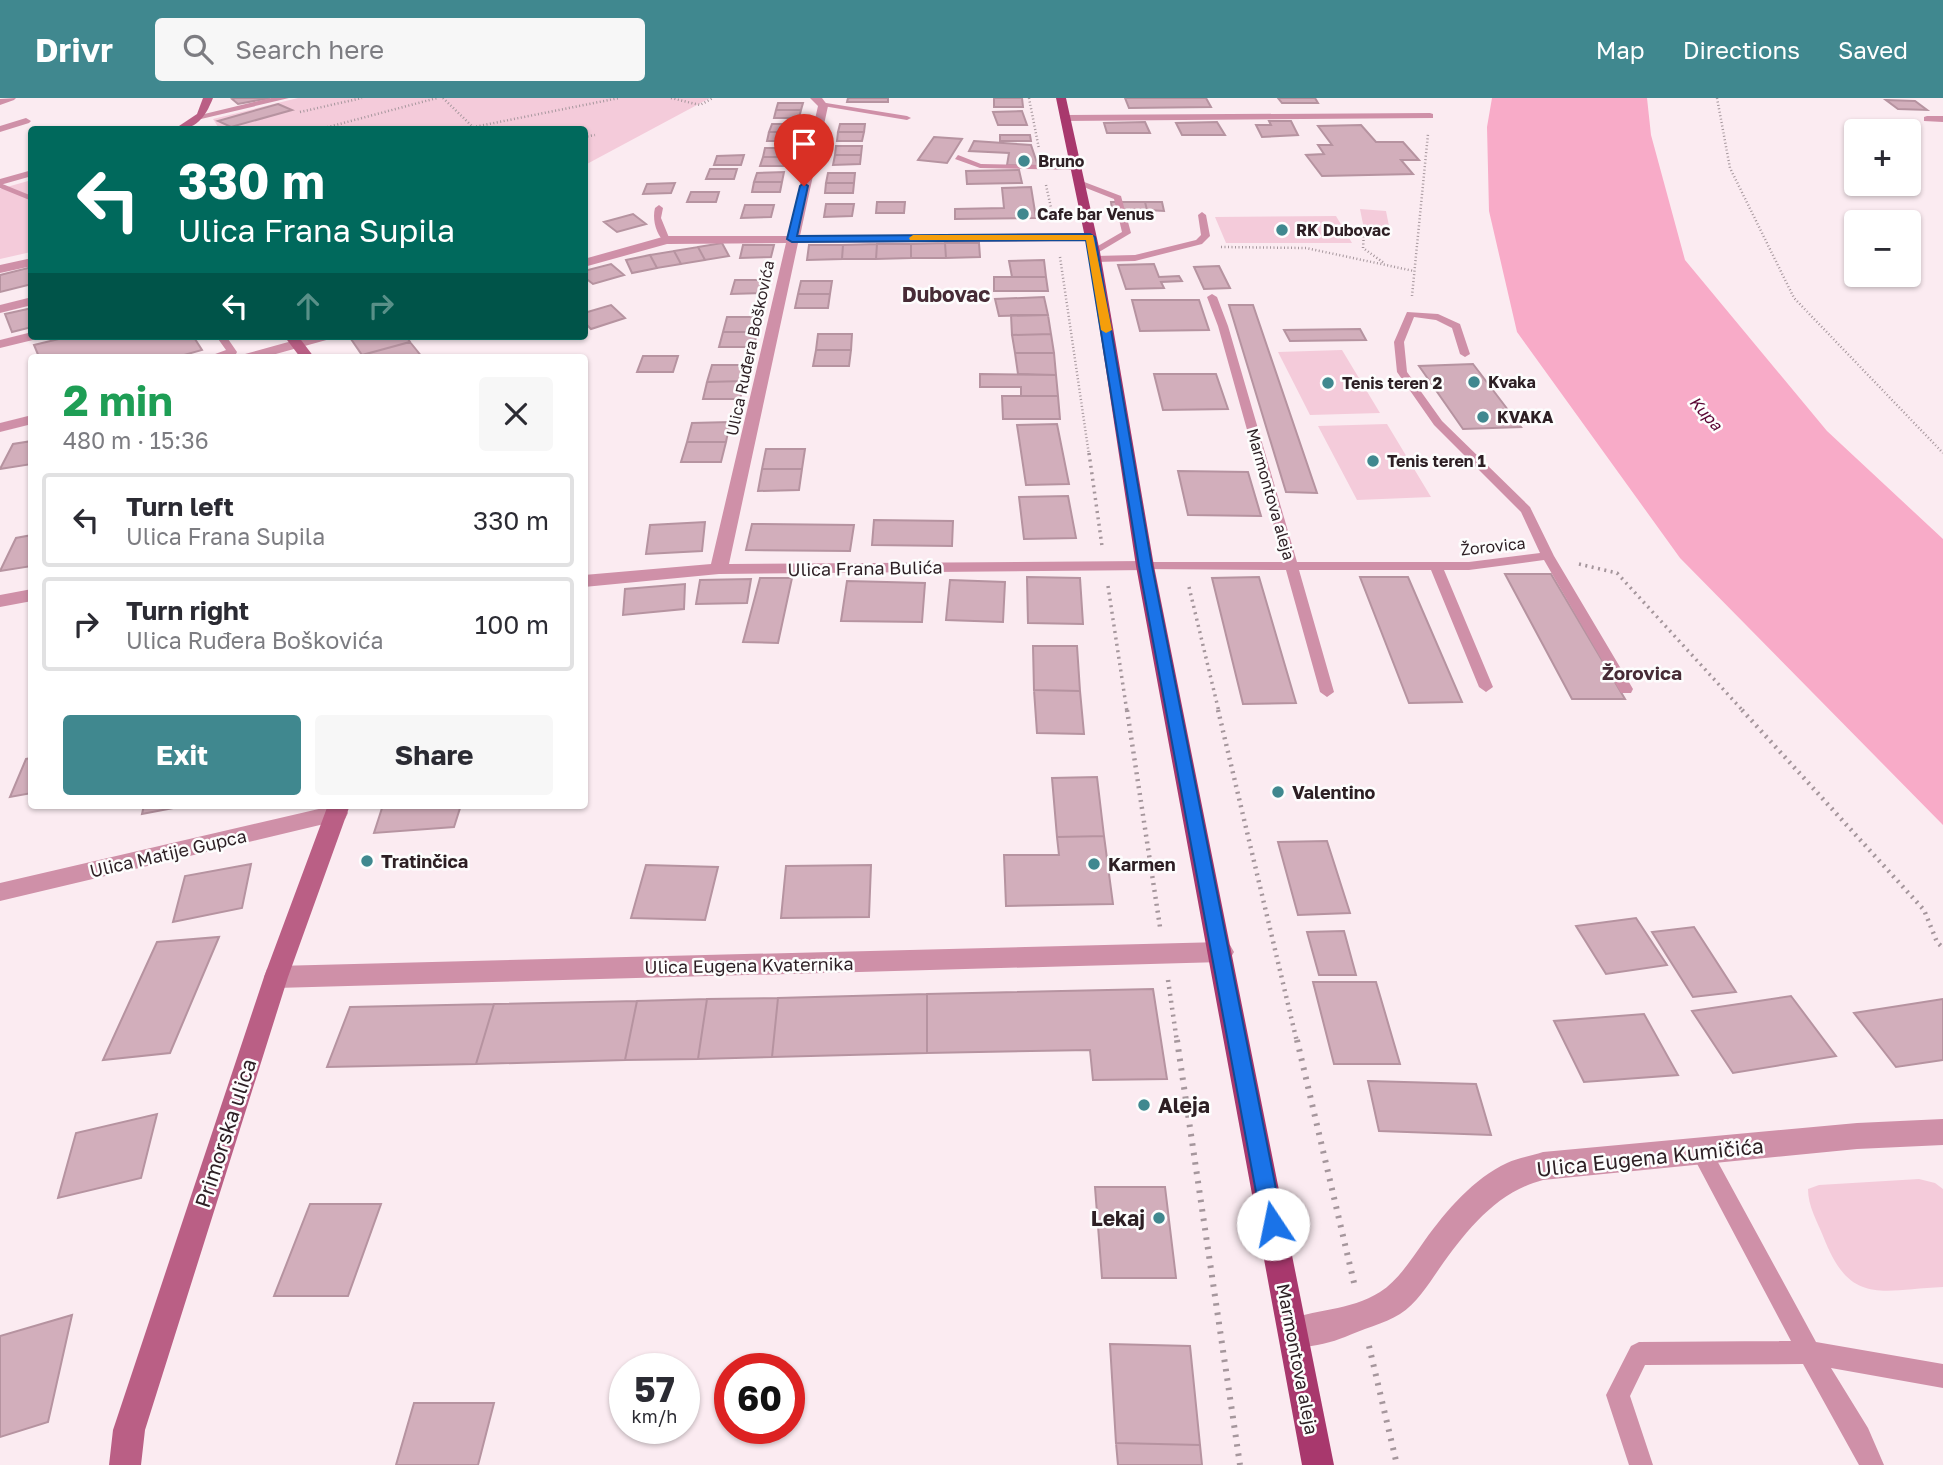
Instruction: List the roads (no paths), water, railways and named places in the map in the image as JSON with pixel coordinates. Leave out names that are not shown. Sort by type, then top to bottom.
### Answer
[{"type":"main road","points":[[185,126],[201,116],[209,103],[208,98]]},
{"type":"main road","name":"Marmontova aleja","points":[[1063,108],[1093,249],[1145,566],[1222,952],[1318,1465]]},
{"type":"main road","points":[[294,340],[305,354]]},
{"type":"main road","name":"Primorska ulica","points":[[125,1465],[129,1430],[276,977],[338,809]]},
{"type":"street","points":[[0,102],[11,98]]},
{"type":"street","points":[[201,116],[284,98]]},
{"type":"street","name":"Ulica Ruđera Boškovića","points":[[719,569],[792,239],[819,101]]},
{"type":"street","points":[[1063,108],[1430,116]]},
{"type":"street","points":[[1927,119],[1943,119]]},
{"type":"street","points":[[0,129],[26,121]]},
{"type":"street","points":[[0,184],[28,174]]},
{"type":"street","points":[[588,262],[666,240],[1057,237],[1093,249]]},
{"type":"street","points":[[0,269],[28,263]]},
{"type":"street","points":[[0,309],[28,302]]},
{"type":"street","points":[[0,344],[28,337]]},
{"type":"street","points":[[258,354],[294,340]]},
{"type":"street","points":[[0,428],[28,420]]},
{"type":"street","name":"Ulica Frana Bulića","points":[[588,581],[719,569],[1145,566]]},
{"type":"street","points":[[0,601],[28,596]]},
{"type":"street","name":"Ulica Matije Gupca","points":[[0,892],[338,809]]},
{"type":"street","name":"Ulica Eugena Kvaternika","points":[[276,977],[1222,952]]},
{"type":"street","name":"Ulica Eugena Kumičića","points":[[1293,1333],[1335,1326],[1390,1303],[1414,1280],[1443,1239],[1475,1202],[1513,1174],[1543,1166],[1857,1136],[1943,1132]]},
{"type":"lane","points":[[819,101],[907,118]]},
{"type":"lane","points":[[958,156],[980,166],[1043,168],[1077,175],[1118,198],[1127,233],[1093,249]]},
{"type":"lane","points":[[0,184],[28,198]]},
{"type":"lane","points":[[21,195],[28,192]]},
{"type":"lane","points":[[659,208],[657,218],[666,240]]},
{"type":"lane","points":[[1093,249],[1135,258],[1199,242],[1206,236],[1202,215]]},
{"type":"lane","name":"Marmontova aleja","points":[[1212,297],[1223,327],[1328,692]]},
{"type":"lane","name":"Žorovica","points":[[1145,566],[1469,566],[1548,556],[1526,510],[1438,424],[1402,372],[1399,342],[1410,314],[1438,317],[1456,326],[1465,354]]},
{"type":"lane","points":[[224,340],[232,352],[224,354]]},
{"type":"lane","points":[[1548,556],[1626,689]]},
{"type":"lane","points":[[1436,566],[1486,687]]},
{"type":"lane","points":[[1701,1151],[1872,1465]]},
{"type":"lane","points":[[1641,1465],[1618,1395],[1639,1354],[1809,1352],[1943,1376]]},
{"type":"water","name":"Kupa","points":[[1492,98],[1647,98],[1651,135],[1685,260],[1827,431],[1943,539],[1943,825],[1680,558],[1517,332],[1489,211],[1487,127]]},
{"type":"place","name":"Bruno","points":[[1024,161]]},
{"type":"place","name":"Cafe bar Venus","points":[[1023,214]]},
{"type":"place","name":"RK Dubovac","points":[[1282,230]]},
{"type":"place","name":"Kvaka","points":[[1474,382]]},
{"type":"place","name":"Tenis teren 2","points":[[1328,383]]},
{"type":"place","name":"KVAKA","points":[[1483,417]]},
{"type":"place","name":"Tenis teren 1","points":[[1373,461]]},
{"type":"place","name":"Valentino","points":[[1278,792]]},
{"type":"place","name":"Tratinčica","points":[[367,861]]},
{"type":"place","name":"Karmen","points":[[1094,864]]},
{"type":"place","name":"Aleja","points":[[1144,1105]]},
{"type":"place","name":"Lekaj","points":[[1159,1218]]},
{"type":"district","name":"Dubovac","points":[[946,294]]},
{"type":"district","name":"Žorovica","points":[[1642,672]]}]
